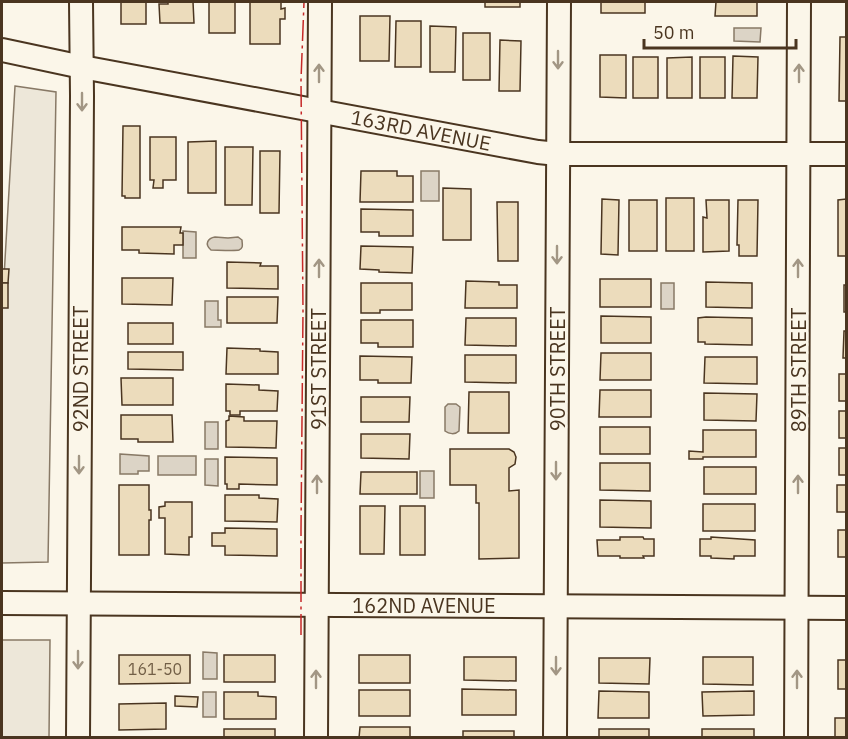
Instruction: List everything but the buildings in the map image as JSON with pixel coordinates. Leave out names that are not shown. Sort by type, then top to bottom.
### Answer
[{"type":"street","name":"92ND STREET","points":[[78,738],[81,2]]},
{"type":"street","name":"91ST STREET","points":[[316,738],[320,2]]},
{"type":"street","name":"90TH STREET","points":[[555,738],[559,2]]},
{"type":"street","name":"89TH STREET","points":[[796,738],[799,2]]},
{"type":"street","name":"163RD AVENUE","points":[[2,50],[528,151],[558,154],[846,154]]},
{"type":"street","name":"162ND AVENUE","points":[[2,603],[846,608]]},
{"type":"shaded area","points":[[734,28],[761,28],[760,42],[734,41]]},
{"type":"shaded area","points":[[15,86],[56,92],[48,562],[2,563],[2,312]]},
{"type":"shaded area","points":[[421,171],[439,171],[439,201],[421,201]]},
{"type":"shaded area","points":[[183,231],[196,232],[196,258],[183,258]]},
{"type":"shaded area","points":[[215,237],[238,237],[242,240],[242,247],[237,250],[211,250],[208,242]]},
{"type":"shaded area","points":[[661,283],[674,283],[674,309],[661,309]]},
{"type":"shaded area","points":[[205,301],[218,301],[218,320],[221,320],[221,327],[205,327]]},
{"type":"shaded area","points":[[448,404],[456,404],[460,407],[459,431],[454,434],[445,431],[445,407]]},
{"type":"shaded area","points":[[205,422],[218,422],[218,449],[205,449]]},
{"type":"shaded area","points":[[120,454],[149,456],[149,471],[138,471],[138,474],[120,474]]},
{"type":"shaded area","points":[[158,456],[196,456],[196,475],[158,475]]},
{"type":"shaded area","points":[[205,459],[218,459],[218,486],[205,485]]},
{"type":"shaded area","points":[[420,471],[434,471],[434,498],[420,498]]},
{"type":"shaded area","points":[[2,640],[50,640],[49,737],[2,737]]},
{"type":"shaded area","points":[[203,652],[217,653],[217,679],[203,679]]},
{"type":"shaded area","points":[[203,692],[216,692],[216,717],[203,717]]},
{"type":"power","points":[[301,635],[303,311],[301,80],[304,2]]}]
